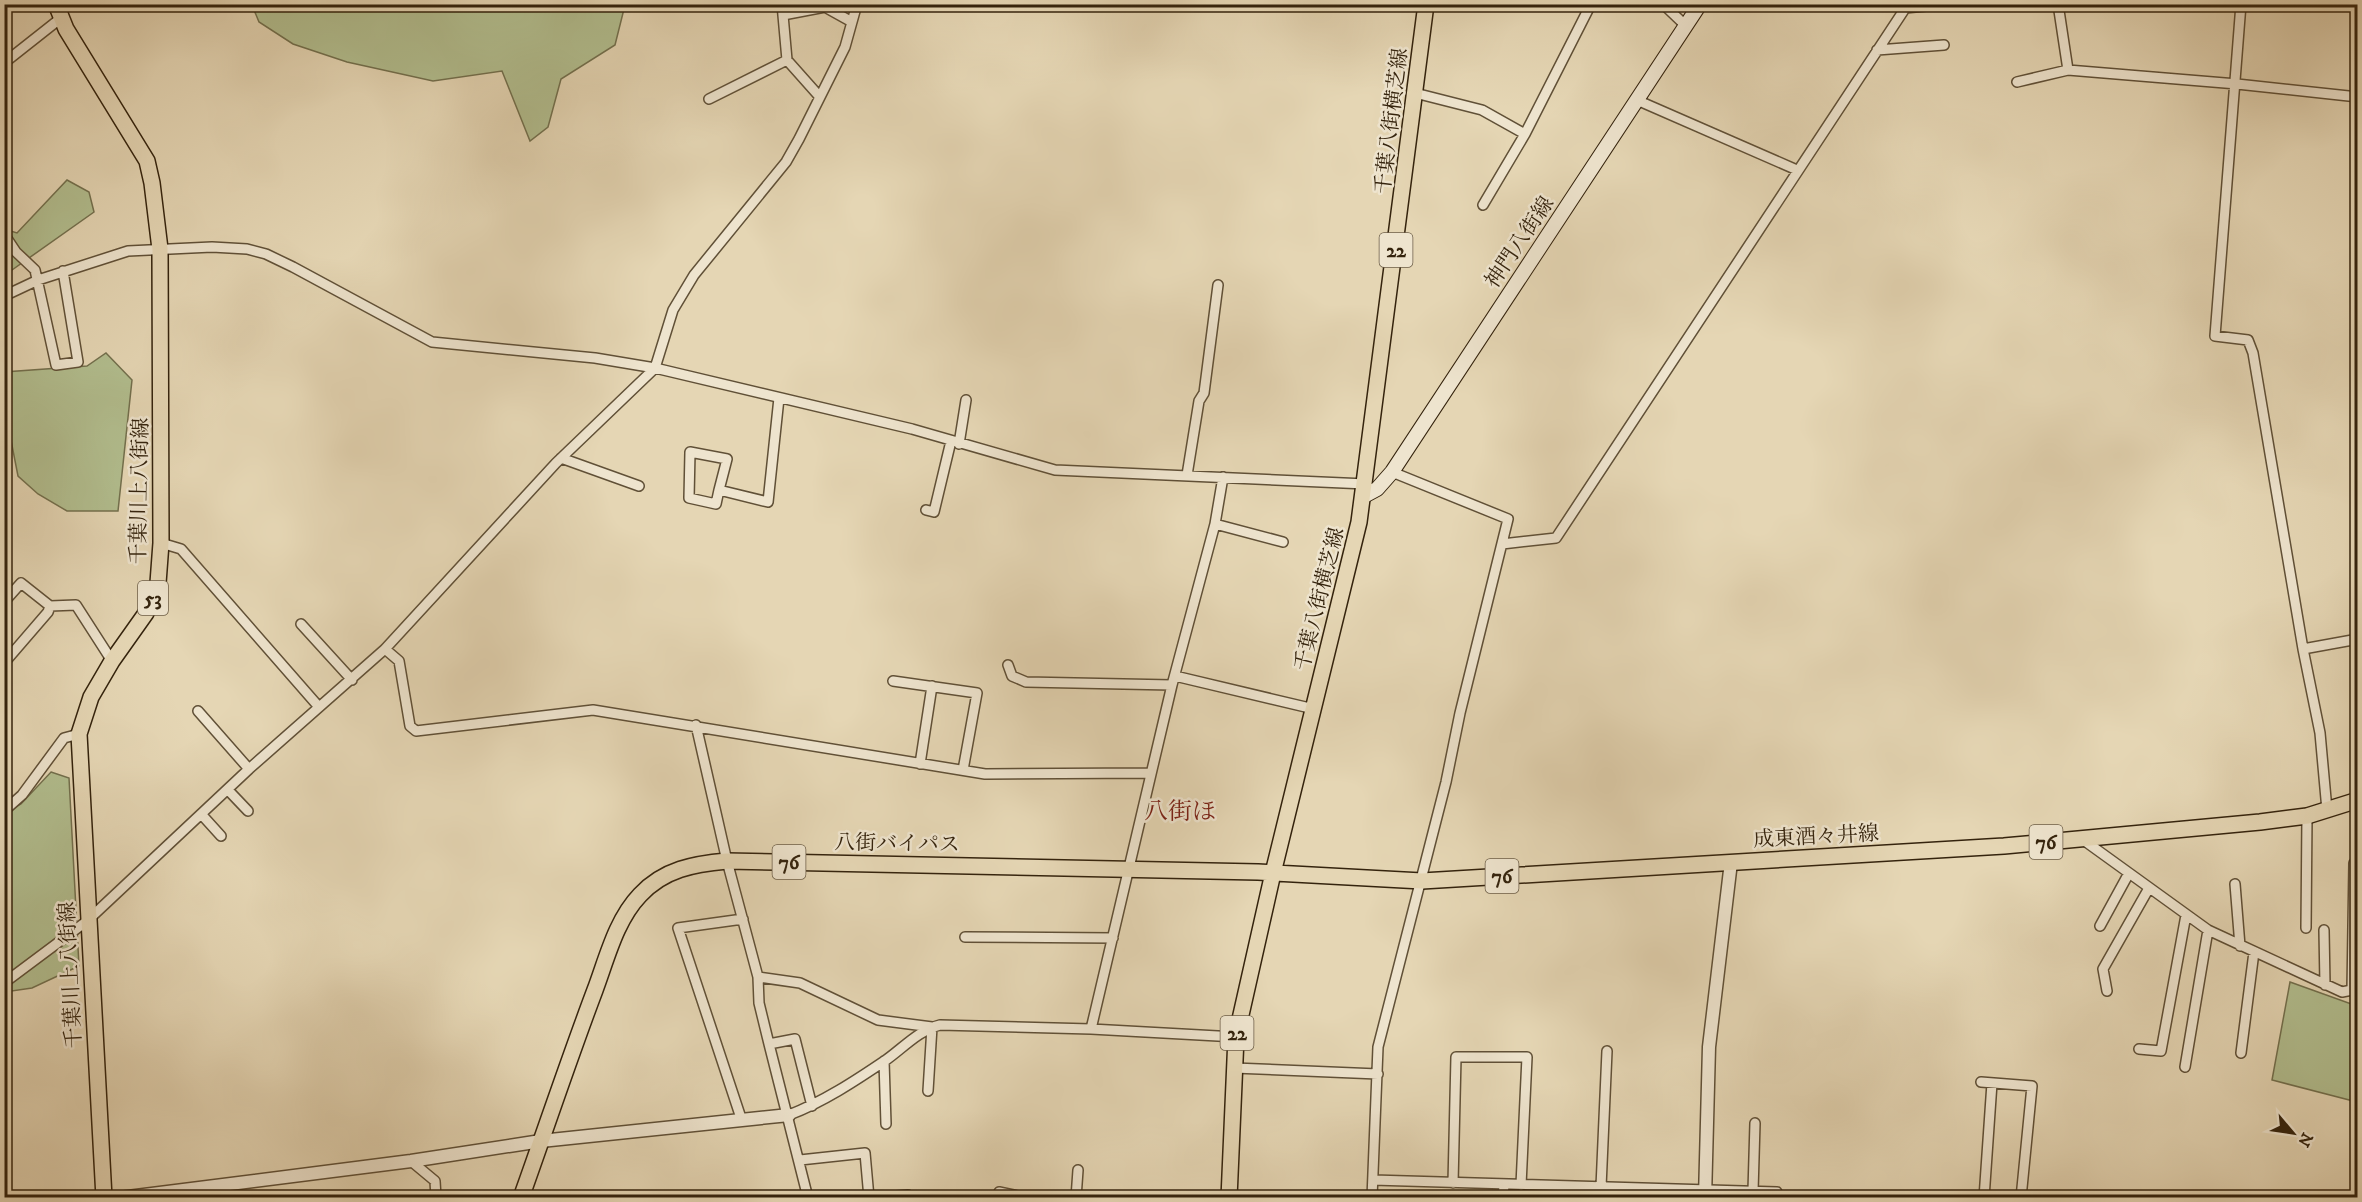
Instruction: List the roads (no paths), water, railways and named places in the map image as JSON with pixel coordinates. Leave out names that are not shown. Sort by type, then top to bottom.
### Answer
[{"type":"main road","name":"千葉八街横芝線","points":[[1229,1197],[1236,1037],[1365,490],[1426,4]]},
{"type":"main road","name":"神門八街線","points":[[1365,490],[1377,489],[1392,472],[1639,101],[1700,4]]},
{"type":"main road","name":"千葉川上八街線","points":[[58,11],[147,161],[153,183],[160,249],[161,543],[158,582],[146,613],[112,661],[91,697],[79,734],[87,921],[104,1197]]},
{"type":"main road","name":"成東酒々井線","points":[[1273,873],[1422,881],[2004,846],[2307,816],[2358,800]]},
{"type":"main road","name":"八街バイパス","points":[[521,1197],[627,910],[640,894],[672,872],[692,864],[727,861],[1130,868],[1273,873]]},
{"type":"street","points":[[782,4],[787,60],[819,96]]},
{"type":"street","points":[[4,983],[87,921],[249,769],[385,649],[561,458],[655,368],[673,310],[694,275],[786,162],[845,47],[857,4]]},
{"type":"street","points":[[1483,205],[1525,134],[1591,4]]},
{"type":"street","points":[[1663,4],[1686,26]]},
{"type":"street","points":[[1502,544],[1556,538],[1906,6],[1947,4]]},
{"type":"street","points":[[2058,4],[2068,70]]},
{"type":"street","points":[[2241,4],[2237,84],[2216,336],[2248,340],[2251,343],[2303,649],[2320,733],[2327,810]]},
{"type":"street","points":[[783,15],[825,7],[852,22]]},
{"type":"street","points":[[4,63],[58,11]]},
{"type":"street","points":[[1877,50],[1944,45]]},
{"type":"street","points":[[709,99],[787,60]]},
{"type":"street","points":[[2017,82],[2068,70],[2358,97]]},
{"type":"street","points":[[1415,93],[1482,110],[1525,134]]},
{"type":"street","points":[[1639,101],[1797,170]]},
{"type":"street","points":[[4,234],[16,252],[35,270],[56,365],[78,362],[63,271]]},
{"type":"street","points":[[4,296],[38,280],[128,251],[212,247],[247,249],[266,254],[432,342],[595,358],[655,368],[912,429],[1055,470],[1223,477],[1365,490]]},
{"type":"street","points":[[1187,475],[1199,401],[1204,393],[1218,285]]},
{"type":"street","points":[[719,490],[768,502],[779,398]]},
{"type":"street","points":[[926,510],[934,512],[966,400]]},
{"type":"street","points":[[690,452],[727,459],[719,490],[716,504],[689,498],[690,452]]},
{"type":"street","points":[[561,458],[639,486]]},
{"type":"street","points":[[1372,1197],[1378,1047],[1422,881],[1508,519],[1392,472]]},
{"type":"street","points":[[1091,1029],[1151,773],[1215,524],[1223,477]]},
{"type":"street","points":[[1215,524],[1283,542]]},
{"type":"street","points":[[161,543],[181,549],[319,707]]},
{"type":"street","points":[[4,602],[21,584],[50,606],[76,605],[112,661]]},
{"type":"street","points":[[4,663],[48,612],[50,606]]},
{"type":"street","points":[[301,624],[352,680]]},
{"type":"street","points":[[2303,649],[2358,639]]},
{"type":"street","points":[[385,649],[399,661],[410,726],[416,731],[593,710],[985,774],[1151,773]]},
{"type":"street","points":[[1008,665],[1012,676],[1026,682],[1174,680],[1314,709]]},
{"type":"street","points":[[893,681],[977,693],[963,770]]},
{"type":"street","points":[[920,764],[932,686]]},
{"type":"street","points":[[198,711],[249,769]]},
{"type":"street","points":[[696,725],[727,861],[758,976],[759,1003],[808,1197]]},
{"type":"street","points":[[4,811],[22,795],[64,738],[79,734]]},
{"type":"street","points":[[228,790],[248,811]]},
{"type":"street","points":[[202,815],[221,836]]},
{"type":"street","points":[[2306,928],[2307,816]]},
{"type":"street","points":[[2082,839],[2208,930],[2342,992],[2355,992],[2354,864]]},
{"type":"street","points":[[1705,1194],[1709,1047],[1731,862]]},
{"type":"street","points":[[2100,926],[2129,873]]},
{"type":"street","points":[[2235,884],[2240,946]]},
{"type":"street","points":[[2107,991],[2103,969],[2149,888]]},
{"type":"street","points":[[2139,1049],[2161,1051],[2186,915]]},
{"type":"street","points":[[741,1118],[678,928],[743,919]]},
{"type":"street","points":[[2185,1067],[2208,930]]},
{"type":"street","points":[[2324,930],[2325,985]]},
{"type":"street","points":[[966,937],[1113,939]]},
{"type":"street","points":[[2241,1053],[2254,952]]},
{"type":"street","points":[[758,976],[800,983],[878,1020],[932,1027],[1091,1029],[1236,1037]]},
{"type":"street","points":[[120,1197],[411,1161],[541,1141],[741,1118],[789,1115],[812,1106],[884,1061],[932,1027]]},
{"type":"street","points":[[928,1090],[932,1027]]},
{"type":"street","points":[[769,1044],[795,1039],[812,1106]]},
{"type":"street","points":[[1599,1191],[1608,1051]]},
{"type":"street","points":[[1453,1183],[1456,1057],[1527,1057],[1524,1186],[1527,1197]]},
{"type":"street","points":[[884,1061],[886,1124]]},
{"type":"street","points":[[1234,1068],[1377,1074]]},
{"type":"street","points":[[1981,1082],[2032,1086],[2021,1197]]},
{"type":"street","points":[[1984,1197],[1992,1083]]},
{"type":"street","points":[[1753,1191],[1755,1123]]},
{"type":"street","points":[[800,1160],[865,1154],[871,1197],[908,1195],[908,1197]]},
{"type":"street","points":[[411,1161],[435,1181],[436,1197]]},
{"type":"street","points":[[1076,1197],[1078,1170]]},
{"type":"street","points":[[1373,1180],[1561,1186],[1599,1191],[1705,1194],[1777,1192]]},
{"type":"street","points":[[1503,1197],[1504,1185]]},
{"type":"street","points":[[1561,1186],[1561,1197]]},
{"type":"street","points":[[999,1192],[1028,1197]]},
{"type":"district","name":"八街ほ","points":[[1180,811]]}]
